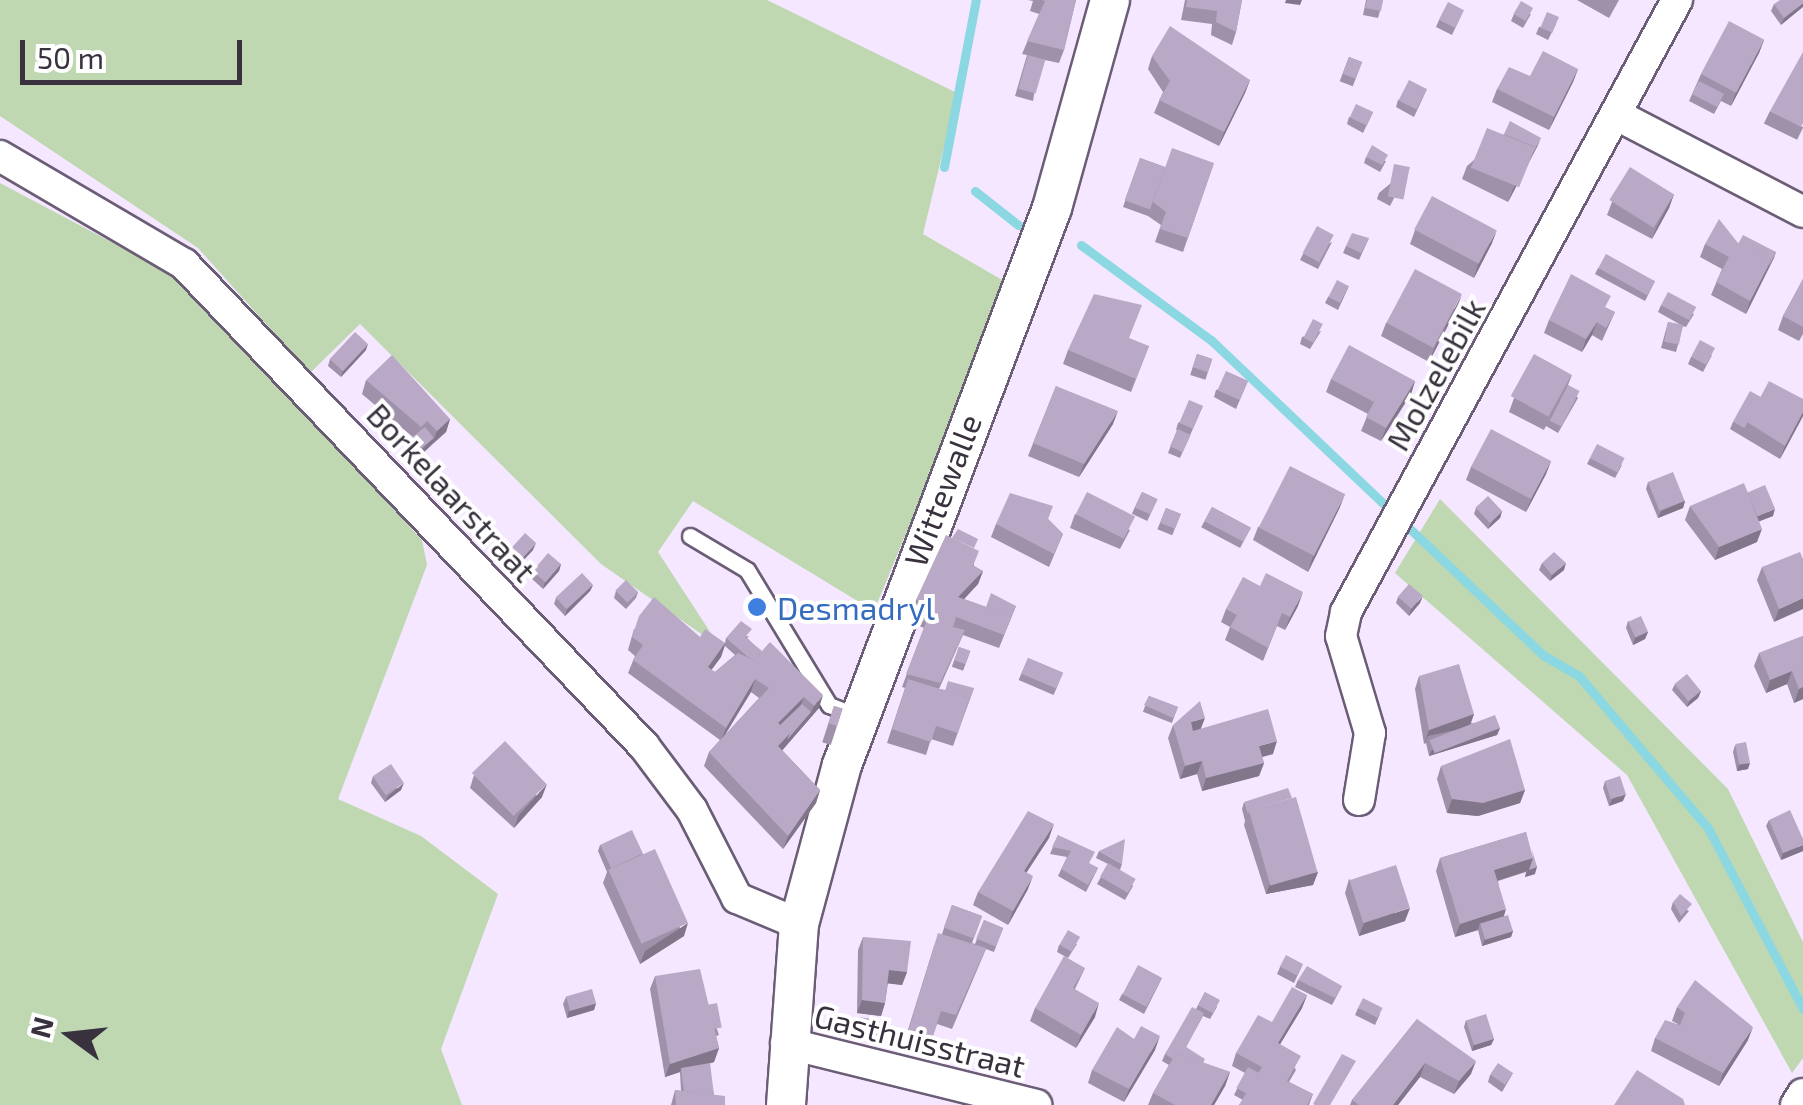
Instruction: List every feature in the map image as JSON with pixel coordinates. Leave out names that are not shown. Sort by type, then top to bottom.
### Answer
[{"type":"street","name":"Wittewalle","points":[[786,1105],[786,1043],[798,924],[858,716],[1052,208],[1110,0]]},
{"type":"street","name":"Molzelebilk","points":[[1359,800],[1370,732],[1341,636],[1398,514],[1677,0]]},
{"type":"street","points":[[1616,115],[1803,212]]},
{"type":"street","name":"Borkelaarstraat","points":[[0,156],[184,264],[644,746],[692,810],[737,898],[798,924]]},
{"type":"street","name":"Gasthuisstraat","points":[[786,1043],[1036,1105]]},
{"type":"street","points":[[1796,1105],[1803,1094]]},
{"type":"lane","points":[[690,536],[747,570],[829,705],[858,716]]},
{"type":"green space","points":[[0,0],[767,0],[957,93],[923,234],[1009,284],[874,611],[693,501],[658,552],[720,647],[601,564],[360,324],[310,373],[198,248],[0,116]]},
{"type":"green space","points":[[0,183],[181,279],[422,540],[427,565],[338,799],[421,836],[498,894],[441,1049],[462,1105],[0,1105]]},
{"type":"green space","points":[[1440,499],[1728,789],[1803,942],[1803,1058],[1792,1073],[1627,775],[1395,573]]},
{"type":"building","points":[[1042,0],[1076,0],[1064,50],[1027,41],[1045,1]]},
{"type":"building","points":[[1187,0],[1242,0],[1236,32],[1216,22],[1217,11],[1186,7]]},
{"type":"building","points":[[1367,0],[1383,0],[1381,11],[1365,8]]},
{"type":"building","points":[[1780,0],[1803,3],[1784,18],[1774,4]]},
{"type":"building","points":[[1521,1],[1533,8],[1526,21],[1514,14]]},
{"type":"building","points":[[1448,2],[1464,10],[1455,28],[1439,20]]},
{"type":"building","points":[[1547,12],[1559,17],[1552,33],[1540,28]]},
{"type":"building","points":[[1729,21],[1764,40],[1736,93],[1701,74]]},
{"type":"building","points":[[1170,26],[1250,80],[1224,132],[1159,100],[1170,81],[1152,56]]},
{"type":"building","points":[[1543,51],[1578,69],[1554,117],[1497,89],[1509,67],[1530,76]]},
{"type":"building","points":[[1803,52],[1803,123],[1801,127],[1770,111]]},
{"type":"building","points":[[1028,55],[1045,60],[1036,94],[1018,89]]},
{"type":"building","points":[[1349,57],[1362,62],[1356,79],[1343,74]]},
{"type":"building","points":[[1409,80],[1427,89],[1416,110],[1399,100]]},
{"type":"building","points":[[1699,81],[1724,94],[1717,107],[1692,94]]},
{"type":"building","points":[[1356,104],[1373,112],[1367,126],[1350,118]]},
{"type":"building","points":[[1510,121],[1541,138],[1533,153],[1535,147],[1504,134]]},
{"type":"building","points":[[1487,128],[1535,147],[1519,187],[1471,168]]},
{"type":"building","points":[[1372,145],[1388,155],[1382,165],[1366,157]]},
{"type":"building","points":[[1172,148],[1214,163],[1188,238],[1160,229],[1166,212],[1153,202]]},
{"type":"building","points":[[1140,158],[1165,167],[1150,210],[1125,200]]},
{"type":"building","points":[[1394,164],[1410,167],[1403,199],[1388,196]]},
{"type":"building","points":[[1630,167],[1674,195],[1653,228],[1609,200]]},
{"type":"building","points":[[1432,196],[1496,230],[1479,264],[1414,230]]},
{"type":"building","points":[[1719,219],[1738,243],[1771,260],[1750,301],[1716,282],[1729,257],[1705,244]]},
{"type":"building","points":[[1317,226],[1334,235],[1319,262],[1302,253]]},
{"type":"building","points":[[1352,233],[1369,238],[1361,253],[1346,246]]},
{"type":"building","points":[[1743,235],[1776,252],[1769,266],[1771,260],[1738,244]]},
{"type":"building","points":[[1606,254],[1655,281],[1647,295],[1598,268]]},
{"type":"building","points":[[1415,269],[1462,294],[1433,348],[1386,323]]},
{"type":"building","points":[[1571,274],[1611,296],[1605,307],[1615,312],[1606,328],[1597,322],[1586,339],[1549,320]]},
{"type":"building","points":[[1803,279],[1803,327],[1783,316]]},
{"type":"building","points":[[1337,280],[1349,286],[1340,303],[1328,297]]},
{"type":"building","points":[[1668,292],[1696,307],[1689,320],[1661,305]]},
{"type":"building","points":[[1094,294],[1142,305],[1129,338],[1149,346],[1136,379],[1068,350]]},
{"type":"building","points":[[1313,319],[1323,324],[1313,343],[1303,338]]},
{"type":"building","points":[[1668,322],[1683,325],[1679,344],[1664,342]]},
{"type":"building","points":[[355,332],[368,344],[343,371],[330,359]]},
{"type":"building","points":[[1700,340],[1715,348],[1706,365],[1691,357]]},
{"type":"building","points":[[1349,345],[1415,381],[1386,428],[1366,417],[1374,402],[1331,379]]},
{"type":"building","points":[[1197,354],[1212,359],[1208,372],[1193,367]]},
{"type":"building","points":[[1534,354],[1572,375],[1548,417],[1511,396]]},
{"type":"building","points":[[392,355],[450,419],[437,431],[427,421],[421,427],[366,380]]},
{"type":"building","points":[[1226,371],[1248,381],[1239,400],[1217,390]]},
{"type":"building","points":[[1769,381],[1803,399],[1803,412],[1785,446],[1747,422]]},
{"type":"building","points":[[1568,385],[1580,391],[1561,427],[1550,421]]},
{"type":"building","points":[[1056,386],[1118,411],[1084,464],[1033,443]]},
{"type":"building","points":[[1750,391],[1761,397],[1744,428],[1733,422]]},
{"type":"building","points":[[1189,400],[1203,406],[1193,429],[1179,423]]},
{"type":"building","points":[[425,427],[434,438],[421,448],[413,437]]},
{"type":"building","points":[[1178,429],[1191,435],[1183,452],[1170,446]]},
{"type":"building","points":[[1491,429],[1551,461],[1531,499],[1471,467]]},
{"type":"building","points":[[1597,444],[1625,458],[1617,472],[1590,458]]},
{"type":"building","points":[[1290,466],[1345,494],[1314,556],[1259,527]]},
{"type":"building","points":[[1673,472],[1685,501],[1660,511],[1648,482]]},
{"type":"building","points":[[1744,483],[1762,529],[1719,547],[1690,506]]},
{"type":"building","points":[[1765,485],[1775,509],[1758,516],[1748,492]]},
{"type":"building","points":[[1087,492],[1135,517],[1124,539],[1076,514]]},
{"type":"building","points":[[1142,492],[1157,499],[1150,515],[1135,507]]},
{"type":"building","points":[[1010,493],[1053,506],[1048,519],[1063,534],[1054,554],[996,524]]},
{"type":"building","points":[[1488,496],[1502,511],[1490,523],[1476,508]]},
{"type":"building","points":[[1212,507],[1251,528],[1243,542],[1204,521]]},
{"type":"building","points":[[1166,508],[1181,514],[1175,529],[1160,523]]},
{"type":"building","points":[[958,529],[978,539],[974,548],[952,538]]},
{"type":"building","points":[[525,533],[536,543],[520,561],[509,551]]},
{"type":"building","points":[[946,535],[979,551],[973,566],[983,571],[958,597],[1012,616],[1004,635],[956,617],[953,627],[965,630],[940,683],[906,674],[932,607],[916,600]]},
{"type":"building","points":[[1554,552],[1566,563],[1552,575],[1542,563]]},
{"type":"building","points":[[1800,552],[1803,598],[1779,609],[1762,567]]},
{"type":"building","points":[[548,553],[561,564],[546,582],[533,571]]},
{"type":"building","points":[[582,573],[593,585],[567,609],[556,598]]},
{"type":"building","points":[[1266,573],[1303,592],[1290,617],[1282,613],[1268,648],[1230,627],[1237,615],[1226,609],[1243,577],[1260,586]]},
{"type":"building","points":[[626,580],[638,592],[627,603],[615,591]]},
{"type":"building","points":[[1409,584],[1423,596],[1411,609],[1398,597]]},
{"type":"building","points":[[991,593],[1016,606],[1012,616],[986,607]]},
{"type":"building","points":[[654,597],[700,637],[705,629],[725,643],[708,667],[715,672],[738,653],[754,660],[770,642],[823,695],[814,706],[804,697],[778,723],[790,733],[778,746],[820,790],[788,836],[709,752],[769,688],[755,679],[726,728],[633,660],[643,645],[632,637],[639,616]]},
{"type":"building","points":[[915,608],[930,614],[926,622],[912,616]]},
{"type":"building","points":[[1641,616],[1648,632],[1635,637],[1628,622]]},
{"type":"building","points":[[741,621],[752,629],[745,637],[762,651],[754,660],[726,638]]},
{"type":"building","points":[[1803,636],[1803,687],[1799,689],[1792,671],[1770,680],[1759,653]]},
{"type":"building","points":[[959,647],[970,651],[965,664],[954,660]]},
{"type":"building","points":[[1028,658],[1063,673],[1056,688],[1021,674]]},
{"type":"building","points":[[1459,664],[1474,714],[1429,730],[1419,676]]},
{"type":"building","points":[[1687,674],[1701,691],[1688,701],[1675,684]]},
{"type":"building","points":[[908,679],[969,698],[958,733],[936,726],[931,742],[892,729]]},
{"type":"building","points":[[948,681],[974,688],[968,705],[969,698],[945,691]]},
{"type":"building","points":[[1149,696],[1178,707],[1173,718],[1144,705]]},
{"type":"building","points":[[1200,701],[1205,718],[1191,722],[1193,731],[1268,709],[1277,741],[1259,746],[1264,763],[1206,778],[1202,761],[1185,766],[1173,725]]},
{"type":"building","points":[[802,704],[811,712],[787,740],[790,733],[780,725]]},
{"type":"building","points":[[834,706],[843,709],[837,726],[828,723]]},
{"type":"building","points":[[1495,715],[1500,728],[1435,753],[1430,740]]},
{"type":"building","points":[[1510,739],[1525,790],[1483,803],[1452,799],[1441,766]]},
{"type":"building","points":[[505,741],[547,784],[514,816],[472,773]]},
{"type":"building","points":[[1746,742],[1750,763],[1739,765],[1735,744]]},
{"type":"building","points":[[391,764],[404,783],[386,795],[373,776]]},
{"type":"building","points":[[1620,776],[1626,794],[1611,799],[1605,781]]},
{"type":"building","points":[[1288,788],[1292,798],[1248,814],[1244,802]]},
{"type":"building","points":[[1296,797],[1317,872],[1270,885],[1249,811]]},
{"type":"building","points":[[1790,810],[1803,845],[1783,853],[1769,820]]},
{"type":"building","points":[[1028,811],[1054,824],[1024,871],[1033,876],[1013,911],[978,892]]},
{"type":"building","points":[[632,830],[643,854],[611,868],[600,845]]},
{"type":"building","points":[[1526,832],[1533,858],[1494,870],[1506,909],[1460,924],[1440,858]]},
{"type":"building","points":[[1058,835],[1095,852],[1089,863],[1098,868],[1088,885],[1061,869],[1071,851],[1052,847]]},
{"type":"building","points":[[1125,839],[1122,864],[1099,851]]},
{"type":"building","points":[[655,849],[688,923],[641,944],[608,870]]},
{"type":"building","points":[[1108,863],[1136,879],[1128,893],[1100,877]]},
{"type":"building","points":[[1396,865],[1410,908],[1363,923],[1349,880]]},
{"type":"building","points":[[1680,894],[1692,904],[1681,916],[1673,902]]},
{"type":"building","points":[[952,905],[982,916],[974,938],[944,928]]},
{"type":"building","points":[[1508,915],[1513,931],[1485,940],[1480,923]]},
{"type":"building","points":[[984,920],[1003,928],[996,947],[976,938]]},
{"type":"building","points":[[1068,930],[1080,937],[1072,952],[1060,945]]},
{"type":"building","points":[[938,933],[986,948],[956,1015],[941,1011],[931,1042],[907,1035]]},
{"type":"building","points":[[863,937],[911,941],[907,972],[889,970],[885,1003],[862,1000]]},
{"type":"building","points":[[1286,955],[1303,964],[1297,975],[1280,966]]},
{"type":"building","points":[[1064,956],[1085,968],[1073,988],[1099,1003],[1081,1035],[1035,1008]]},
{"type":"building","points":[[1138,965],[1162,978],[1146,1007],[1123,994]]},
{"type":"building","points":[[1307,966],[1342,986],[1335,998],[1298,980]]},
{"type":"building","points":[[700,969],[719,1048],[670,1064],[655,976]]},
{"type":"building","points":[[1695,980],[1753,1027],[1723,1073],[1655,1038],[1665,1020],[1680,1025],[1685,1013],[1677,1007]]},
{"type":"building","points":[[1292,987],[1307,995],[1278,1043],[1301,1056],[1287,1081],[1313,1094],[1307,1105],[1239,1105],[1262,1067],[1236,1053],[1258,1015],[1272,1022]]},
{"type":"building","points":[[592,989],[596,1003],[570,1011],[566,996]]},
{"type":"building","points":[[1205,992],[1220,1000],[1213,1013],[1198,1005]]},
{"type":"building","points":[[1363,998],[1383,1008],[1378,1018],[1358,1008]]},
{"type":"building","points":[[717,1003],[722,1028],[713,1029],[708,1005]]},
{"type":"building","points":[[1192,1007],[1204,1013],[1186,1047],[1205,1059],[1203,1063],[1176,1053],[1173,1059],[1165,1054]]},
{"type":"building","points":[[1486,1014],[1494,1039],[1474,1045],[1466,1020]]},
{"type":"building","points":[[857,1017],[890,1021],[888,1033],[856,1029]]},
{"type":"building","points":[[1417,1019],[1476,1061],[1459,1081],[1425,1063],[1393,1105],[1359,1105],[1352,1100]]},
{"type":"building","points":[[1141,1026],[1160,1036],[1129,1089],[1092,1070],[1117,1027],[1134,1039]]},
{"type":"building","points":[[1176,1053],[1230,1072],[1211,1105],[1175,1105],[1153,1093]]},
{"type":"building","points":[[1342,1054],[1356,1061],[1330,1105],[1313,1104]]},
{"type":"building","points":[[710,1063],[714,1095],[684,1091],[681,1068]]},
{"type":"building","points":[[1498,1063],[1513,1073],[1505,1085],[1490,1075]]},
{"type":"building","points":[[1248,1067],[1259,1073],[1248,1094],[1236,1088]]},
{"type":"building","points":[[1637,1070],[1683,1099],[1685,1105],[1614,1105]]},
{"type":"building","points":[[675,1090],[725,1096],[725,1105],[676,1105]]},
{"type":"waterway","points":[[944,167],[976,0]]},
{"type":"waterway","points":[[975,191],[1018,225]]},
{"type":"waterway","points":[[1081,245],[1211,340],[1543,655],[1579,676],[1708,828],[1803,1009]]},
{"type":"place","name":"Desmadryl","points":[[757,607]]}]
